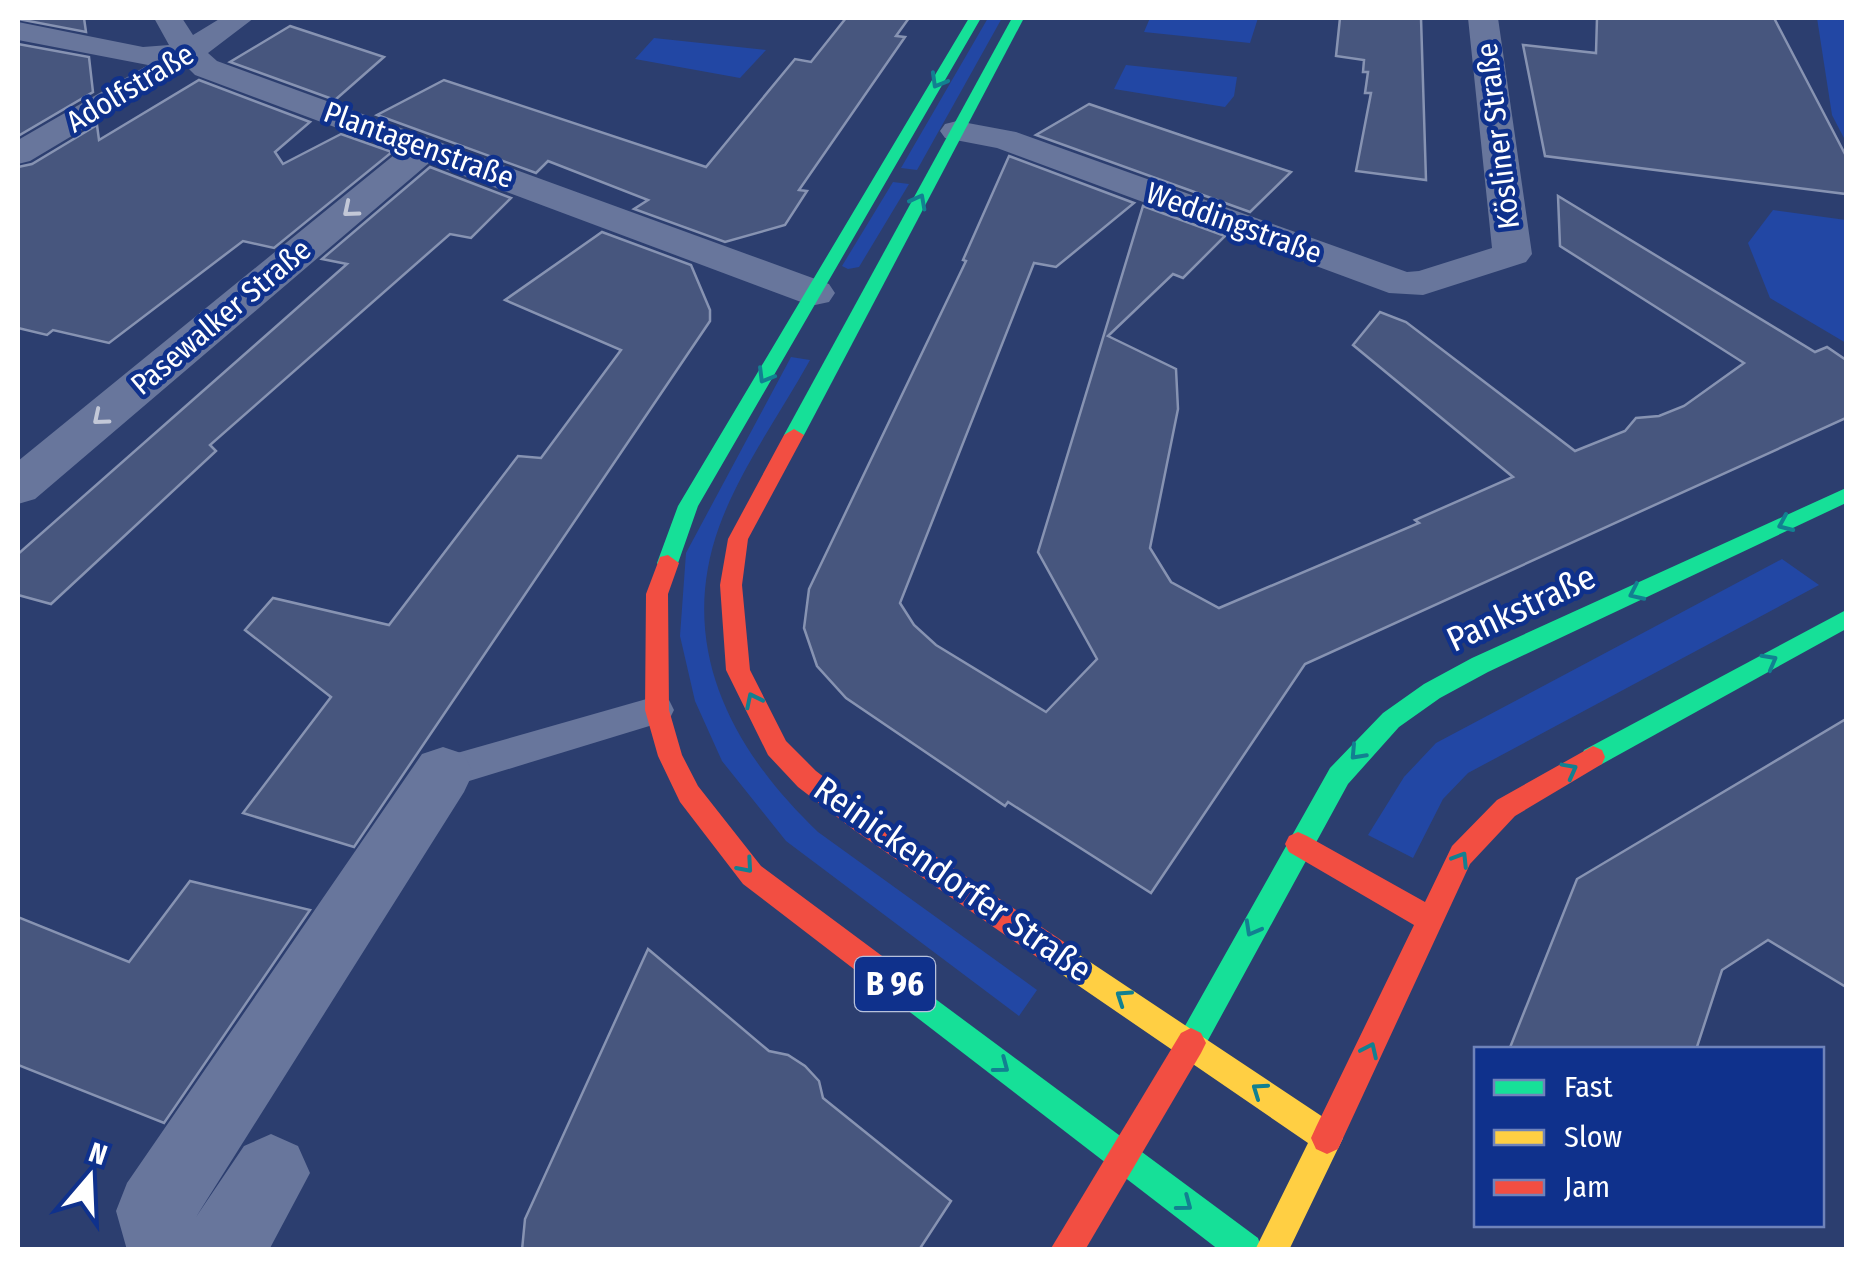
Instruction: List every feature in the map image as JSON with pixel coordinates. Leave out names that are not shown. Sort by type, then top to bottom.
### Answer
[{"type":"main road","name":"Reinickendorfer Straße","points":[[976,18],[840,296],[738,539],[731,585],[738,670],[777,748],[808,779],[863,822],[1328,1138]]},
{"type":"main road","name":"Reinickendorfer Straße","points":[[1018,18],[957,131],[688,506],[664,566],[654,630],[656,710],[670,756],[689,794],[752,875],[1246,1250]]},
{"type":"main road","name":"Pankstraße","points":[[1190,1043],[1342,768],[1391,717],[1432,689],[1841,505]]},
{"type":"main road","points":[[1271,1250],[1461,854],[1506,808],[1541,785],[1846,619]]},
{"type":"main road","points":[[1298,844],[1430,920]]},
{"type":"main road","points":[[1066,1250],[1190,1043]]},
{"type":"street","points":[[18,31],[144,56],[189,53],[168,18]]},
{"type":"street","name":"Adolfstraße","points":[[18,154],[189,53],[240,18]]},
{"type":"street","name":"Kösliner Straße","points":[[1483,18],[1512,254]]},
{"type":"street","name":"Plantagenstraße","points":[[189,53],[206,68],[840,296]]},
{"type":"street","name":"Weddingstraße","points":[[957,131],[1004,139],[1403,284],[1423,283],[1512,254]]},
{"type":"street","name":"Pasewalker Straße","points":[[18,487],[425,148]]},
{"type":"street","points":[[167,1250],[155,1212],[443,774]]},
{"type":"street","points":[[224,1250],[272,1174]]},
{"type":"lane","points":[[443,774],[656,710]]},
{"type":"shaded area","points":[[988,18],[1002,18],[917,170],[901,168]]},
{"type":"shaded area","points":[[1150,18],[1258,18],[1250,43],[1144,32]]},
{"type":"shaded area","points":[[1817,18],[1846,18],[1846,142],[1832,115]]},
{"type":"shaded area","points":[[654,38],[766,50],[740,78],[635,59]]},
{"type":"shaded area","points":[[1126,65],[1237,77],[1234,96],[1225,107],[1114,89]]},
{"type":"shaded area","points":[[893,182],[909,184],[859,267],[842,266]]},
{"type":"shaded area","points":[[1773,210],[1846,220],[1846,343],[1770,298],[1748,243]]},
{"type":"shaded area","points":[[791,357],[810,360],[738,484],[719,527],[707,571],[704,614],[709,655],[720,694],[760,767],[818,832],[1037,990],[1019,1016],[786,841],[722,761],[695,701],[680,636],[686,553]]},
{"type":"shaded area","points":[[1782,559],[1819,585],[1468,773],[1443,799],[1413,858],[1368,835],[1404,777],[1436,743]]},
{"type":"building","points":[[84,18],[86,32],[18,19]]},
{"type":"building","points":[[846,18],[909,18],[896,36],[905,37],[799,190],[807,191],[785,225],[725,242],[634,209],[648,200],[548,161],[536,173],[377,115],[444,80],[706,167],[795,59],[811,62]]},
{"type":"building","points":[[1340,18],[1421,18],[1426,180],[1356,171],[1371,93],[1365,93],[1368,72],[1363,72],[1364,60],[1336,56]]},
{"type":"building","points":[[1597,18],[1774,18],[1846,156],[1846,194],[1545,156],[1523,45],[1596,53]]},
{"type":"building","points":[[290,26],[384,57],[335,100],[230,62]]},
{"type":"building","points":[[18,44],[89,57],[93,92],[18,136]]},
{"type":"building","points":[[199,80],[310,122],[275,152],[283,164],[341,134],[392,152],[274,248],[243,241],[109,343],[53,330],[47,335],[18,328],[18,167],[32,164],[97,125],[99,140]]},
{"type":"building","points":[[1089,104],[1291,172],[1250,212],[1036,135]]},
{"type":"building","points":[[1009,156],[1134,203],[1056,267],[1034,263],[900,603],[914,625],[936,645],[1046,712],[1097,659],[1038,552],[1143,206],[1225,236],[1183,278],[1173,274],[1108,336],[1176,369],[1178,409],[1150,548],[1171,582],[1219,608],[1419,523],[1415,520],[1513,477],[1353,345],[1380,312],[1406,322],[1575,451],[1625,431],[1636,418],[1659,416],[1684,406],[1744,363],[1560,246],[1558,196],[1815,352],[1827,347],[1846,360],[1846,418],[1305,664],[1151,893],[1008,802],[1005,806],[846,698],[817,666],[804,628],[809,589],[966,261],[963,260]]},
{"type":"building","points":[[430,167],[511,198],[471,238],[450,234],[210,445],[216,451],[51,604],[18,595],[18,554],[347,264],[322,259]]},
{"type":"building","points":[[602,232],[691,265],[710,310],[710,321],[354,847],[243,813],[331,697],[245,630],[273,598],[389,625],[518,456],[541,458],[621,350],[505,300]]},
{"type":"building","points":[[1846,719],[1846,987],[1768,940],[1722,970],[1697,1047],[1510,1047],[1577,879]]},
{"type":"building","points":[[190,881],[310,910],[164,1123],[18,1065],[18,917],[129,962]]},
{"type":"building","points":[[648,949],[769,1051],[788,1055],[805,1066],[819,1081],[823,1098],[951,1201],[919,1250],[522,1250],[525,1219]]},
{"type":"traffic: fast","points":[[668,563],[688,506],[975,18]]},
{"type":"traffic: fast","points":[[794,435],[1018,18]]},
{"type":"traffic: fast","points":[[1191,1043],[1339,776],[1391,720],[1432,691],[1480,665],[1846,495]]},
{"type":"traffic: fast","points":[[1593,757],[1846,619]]},
{"type":"traffic: fast","points":[[899,986],[1246,1250]]},
{"type":"traffic: slow","points":[[1054,952],[1327,1138],[1271,1250]]},
{"type":"traffic: jam","points":[[794,435],[738,539],[731,585],[738,670],[777,748],[807,779],[863,822],[1054,952]]},
{"type":"traffic: jam","points":[[668,563],[657,594],[657,710],[670,756],[689,794],[752,875],[899,986]]},
{"type":"traffic: jam","points":[[1327,1138],[1461,855],[1506,808],[1593,757]]},
{"type":"traffic: jam","points":[[1298,844],[1430,920]]},
{"type":"traffic: jam","points":[[1066,1250],[1191,1043]]}]
